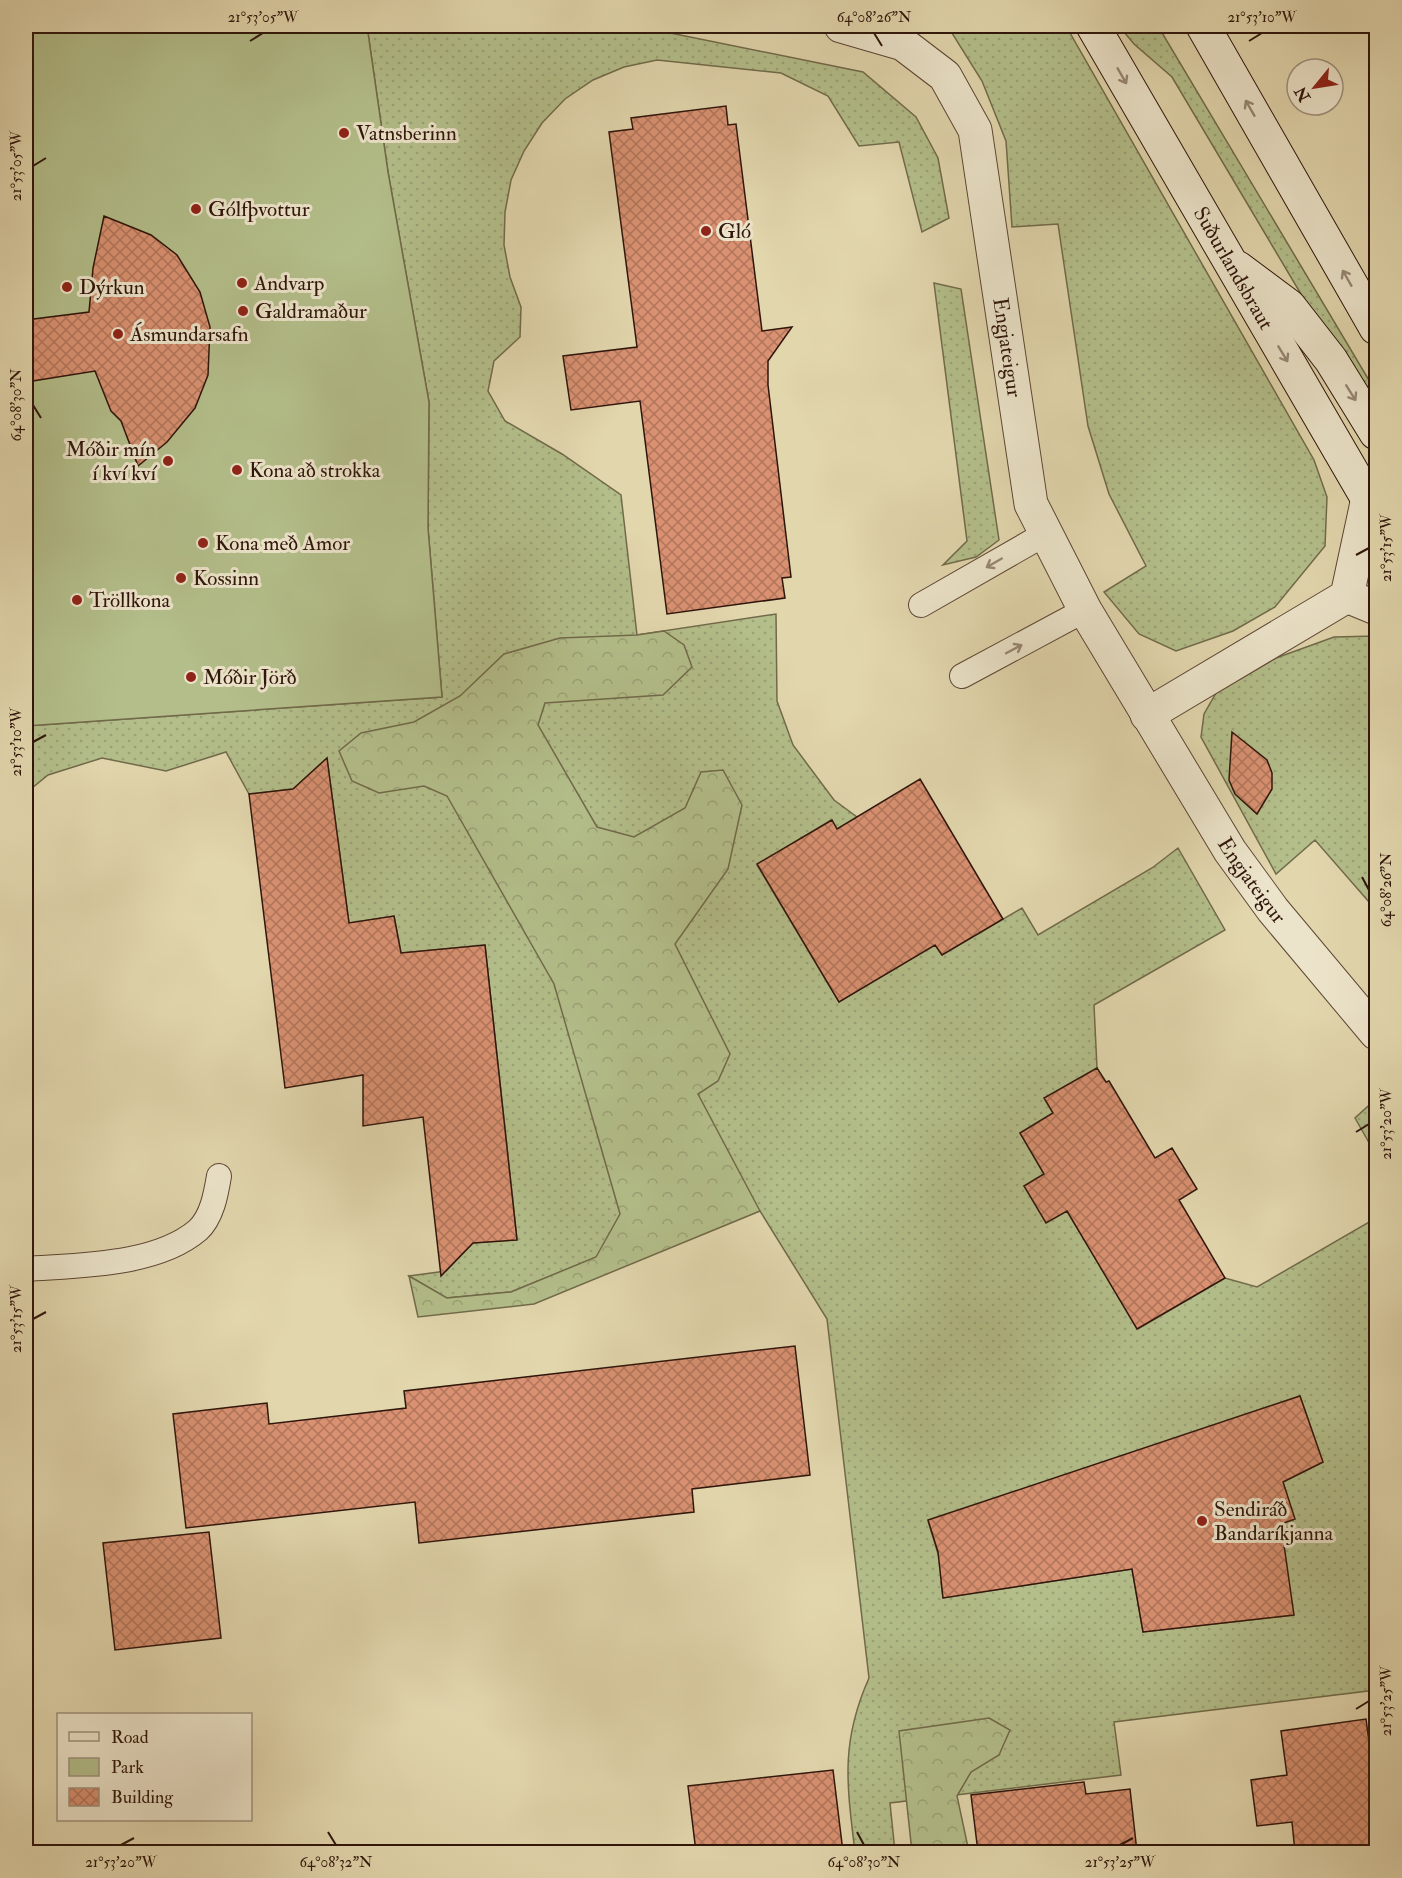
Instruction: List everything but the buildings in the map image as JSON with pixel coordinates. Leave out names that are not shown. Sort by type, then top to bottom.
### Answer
[{"type":"street","name":"Engjateigur","points":[[841,26],[903,44],[945,76],[975,130],[1031,504],[1085,610],[1242,868],[1306,952],[1377,1034]]},
{"type":"street","name":"Suðurlandsbraut","points":[[1093,26],[1372,506]]},
{"type":"street","points":[[1203,26],[1377,328]]},
{"type":"street","points":[[1227,260],[1289,306],[1331,360],[1377,433]]},
{"type":"street","points":[[1147,715],[1347,596],[1372,506]]},
{"type":"street","points":[[1347,596],[1377,608]]},
{"type":"lane","points":[[921,605],[1045,534]]},
{"type":"lane","points":[[962,676],[1085,610]]},
{"type":"lane","points":[[26,1269],[87,1265],[136,1257],[173,1246],[199,1229],[214,1203],[219,1176]]},
{"type":"green space","points":[[26,26],[367,26],[388,172],[429,402],[428,528],[442,697],[26,726]]},
{"type":"green space","points":[[367,26],[636,26],[863,72],[916,117],[938,158],[949,218],[922,232],[899,142],[859,146],[828,96],[781,73],[657,60],[624,67],[593,80],[565,99],[542,123],[524,151],[511,180],[505,212],[504,245],[510,277],[521,307],[520,337],[494,361],[488,391],[505,421],[562,454],[621,495],[637,635],[776,614],[777,701],[793,745],[834,800],[857,817],[839,832],[831,820],[757,865],[839,1002],[916,956],[934,941],[942,955],[1022,908],[1038,935],[1152,868],[1178,848],[1225,930],[1094,1005],[1097,1068],[1045,1098],[1053,1113],[1020,1133],[1044,1174],[1024,1186],[1067,1211],[1138,1329],[1225,1278],[1257,1287],[1376,1218],[1376,1690],[1114,1722],[1121,1775],[890,1803],[895,1852],[855,1852],[848,1764],[853,1723],[869,1678],[827,1319],[760,1211],[620,1215],[597,1257],[511,1292],[446,1298],[409,1276],[446,1271],[473,1243],[517,1239],[485,945],[401,953],[394,916],[349,923],[327,758],[293,789],[249,794],[226,752],[166,771],[102,758],[48,775],[26,793],[26,726],[442,697],[428,528],[429,402],[388,172]],"holes":[[[1300,1396],[1323,1462],[1283,1482],[1294,1519],[1281,1524],[1293,1615],[1143,1632],[1132,1569],[943,1598],[941,1582],[946,1580],[928,1521]]]},
{"type":"green space","points":[[937,26],[1066,26],[1314,460],[1327,497],[1325,546],[1275,607],[1233,631],[1176,651],[1139,634],[1104,592],[1146,566],[1109,494],[1088,426],[1058,224],[1012,227],[1006,141],[982,81],[952,33]]},
{"type":"green space","points":[[1119,26],[1158,26],[1376,392],[1376,414],[1371,412],[1172,77],[1134,44]]},
{"type":"green space","points":[[934,283],[961,289],[999,540],[976,557],[943,565],[967,541]]},
{"type":"green space","points":[[664,631],[684,645],[692,667],[663,695],[545,703],[538,725],[597,827],[634,837],[685,808],[701,772],[723,770],[742,805],[728,869],[675,944],[730,1054],[718,1081],[698,1094],[760,1211],[534,1304],[418,1317],[409,1276],[447,1298],[511,1292],[596,1257],[620,1214],[554,984],[447,796],[424,786],[379,793],[352,781],[339,751],[361,733],[414,722],[460,696],[504,654],[560,638],[637,635]]},
{"type":"green space","points":[[1376,636],[1376,910],[1315,840],[1276,874],[1201,737],[1204,714],[1216,693],[1276,658],[1334,637]]},
{"type":"green space","points":[[1376,1099],[1376,1155],[1355,1118]]},
{"type":"green space","points":[[989,1718],[1010,1730],[999,1755],[971,1772],[957,1796],[969,1852],[912,1852],[899,1731]]},
{"type":"place","name":"Vatnsberinn","points":[[344,133]]},
{"type":"place","name":"Gólfþvottur","points":[[196,209]]},
{"type":"place","name":"Gló","points":[[706,231]]},
{"type":"place","name":"Andvarp","points":[[242,283]]},
{"type":"place","name":"Dýrkun","points":[[67,287]]},
{"type":"place","name":"Galdramaður","points":[[243,311]]},
{"type":"place","name":"Ásmundarsafn","points":[[118,334]]},
{"type":"place","name":"Móðir mín í kví kví","points":[[168,461]]},
{"type":"place","name":"Kona að strokka","points":[[237,470]]},
{"type":"place","name":"Kona með Amor","points":[[203,543]]},
{"type":"place","name":"Kossinn","points":[[181,578]]},
{"type":"place","name":"Tröllkona","points":[[77,600]]},
{"type":"place","name":"Móðir Jörð","points":[[191,677]]},
{"type":"place","name":"Sendiráð Bandaríkjanna","points":[[1202,1521]]}]
